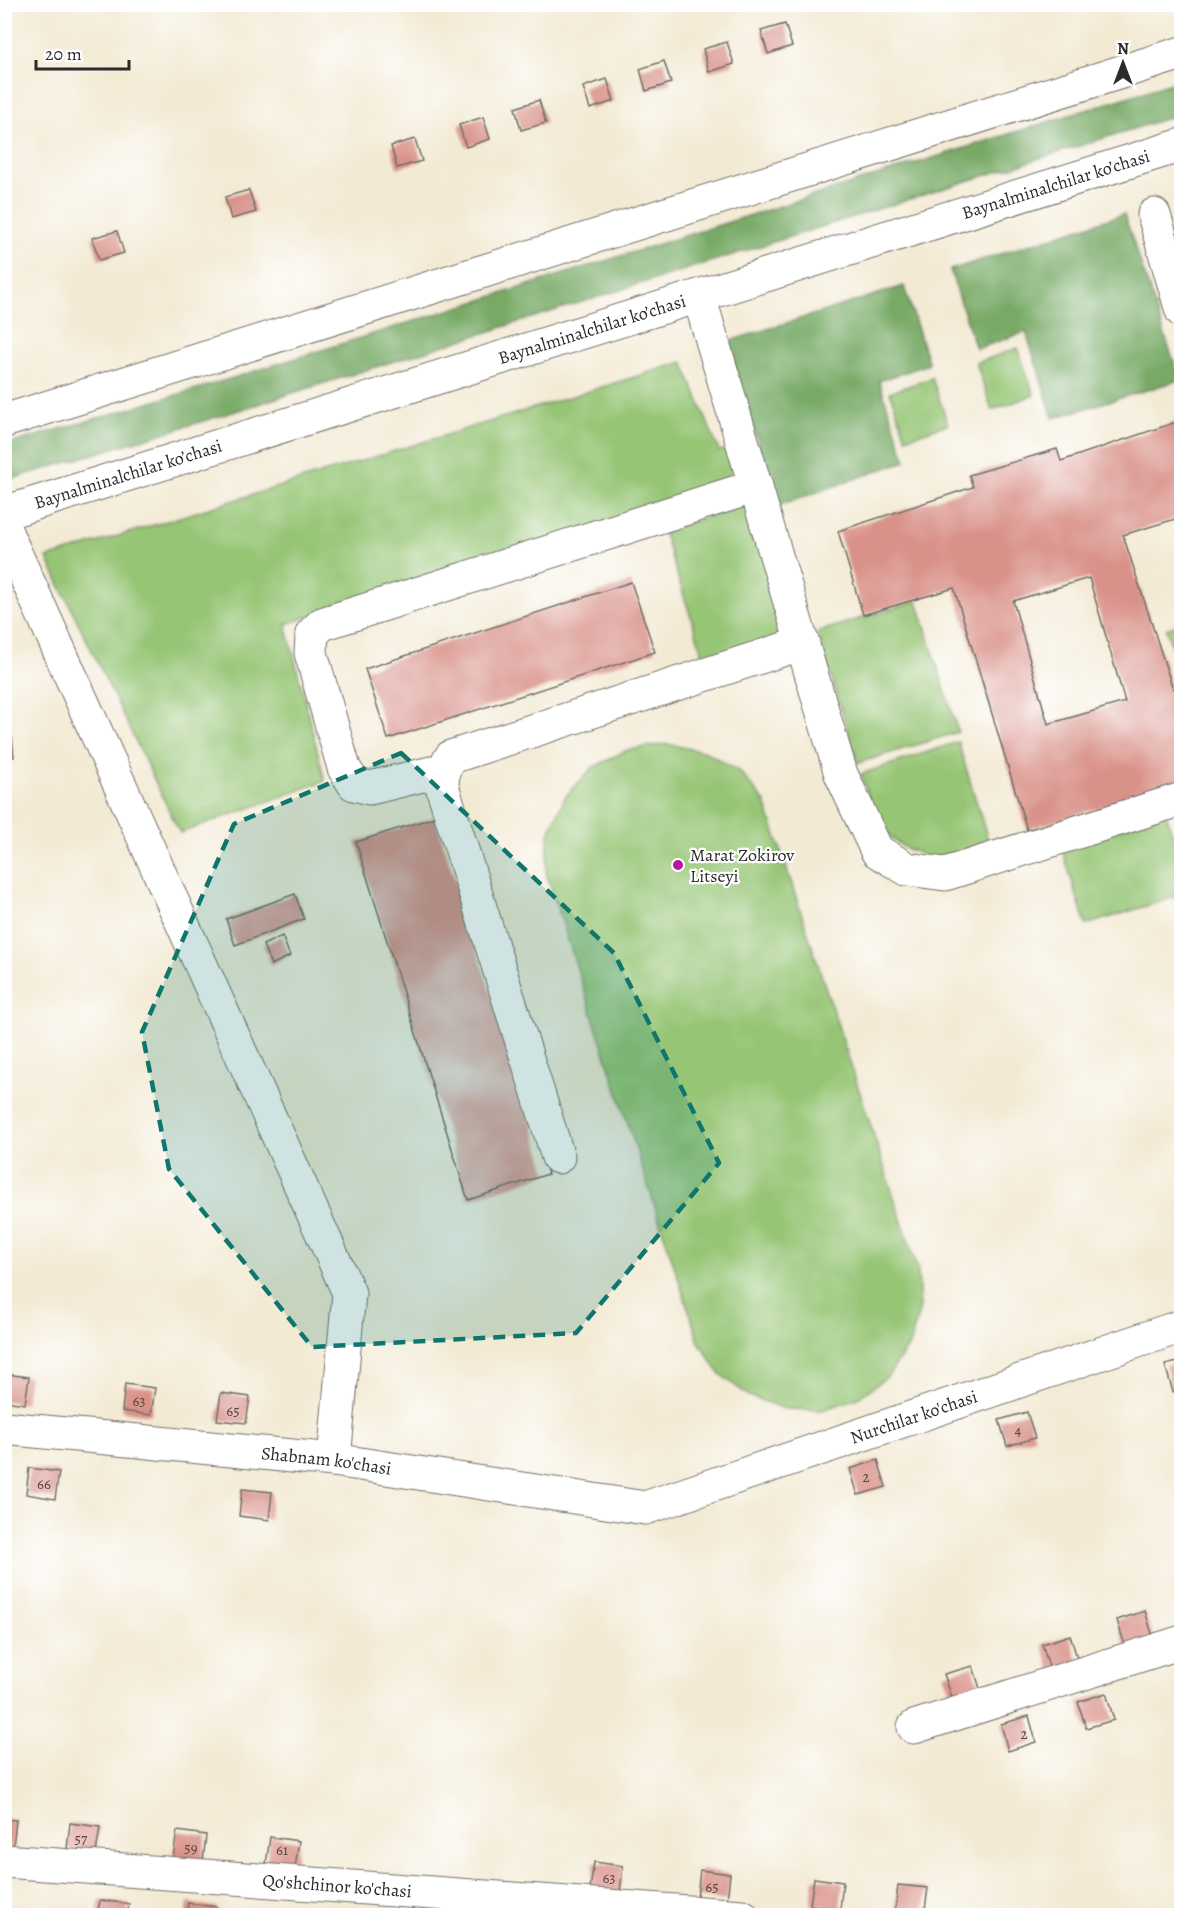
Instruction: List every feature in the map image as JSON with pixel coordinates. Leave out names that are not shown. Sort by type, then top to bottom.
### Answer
[{"type":"street","points":[[4,421],[1182,53]]},
{"type":"street","name":"Baynalminalchilar ko’chasi","points":[[4,513],[1182,145]]},
{"type":"street","points":[[1154,215],[1182,311]]},
{"type":"street","points":[[699,296],[842,774],[877,851],[907,869],[945,874],[1182,799]]},
{"type":"street","points":[[443,770],[370,788],[354,784],[344,768],[311,653],[312,634],[322,624],[756,486]]},
{"type":"street","points":[[4,528],[349,1293],[334,1460]]},
{"type":"street","points":[[558,1158],[442,786],[443,770],[451,757],[803,643]]},
{"type":"street","name":"Nurchilar ko'chasi","points":[[645,1508],[1182,1326]]},
{"type":"street","name":"Shabnam ko'chasi","points":[[4,1428],[334,1460],[645,1508]]},
{"type":"street","points":[[914,1727],[1182,1642]]},
{"type":"street","name":"Qo'shchinor ko'chasi","points":[[4,1861],[742,1916]]},
{"type":"highlighted area","points":[[401,753],[614,953],[719,1163],[576,1333],[312,1347],[169,1169],[142,1032],[234,824]]},
{"type":"green space","points":[[1181,80],[1181,114],[220,416],[5,481],[5,445],[210,385]]},
{"type":"green space","points":[[1124,214],[1180,380],[1053,418],[1026,332],[976,349],[950,270]]},
{"type":"green space","points":[[904,286],[929,364],[879,381],[906,461],[778,506],[726,342]]},
{"type":"green space","points":[[1018,348],[1034,395],[992,410],[976,363]]},
{"type":"green space","points":[[683,362],[719,451],[732,448],[742,482],[286,624],[325,781],[180,833],[47,558]]},
{"type":"green space","points":[[932,378],[948,424],[906,438],[890,392]]},
{"type":"green space","points":[[753,502],[796,634],[706,664],[663,531]]},
{"type":"green space","points":[[917,601],[958,732],[858,763],[817,632]]},
{"type":"green space","points":[[1182,624],[1181,675],[1166,629]]},
{"type":"green space","points":[[958,742],[989,843],[935,857],[901,846],[884,830],[878,820],[861,774]]},
{"type":"green space","points":[[667,744],[706,752],[740,772],[765,802],[918,1271],[920,1308],[910,1344],[888,1376],[858,1398],[822,1410],[785,1409],[749,1396],[719,1373],[699,1342],[546,873],[549,833],[565,797],[592,768],[627,750]]},
{"type":"green space","points":[[1166,813],[1181,861],[1181,895],[1086,925],[1061,846]]},
{"type":"building","points":[[785,24],[792,46],[768,54],[761,31]]},
{"type":"building","points":[[727,42],[734,64],[709,72],[703,49]]},
{"type":"building","points":[[664,61],[671,83],[646,91],[640,69]]},
{"type":"building","points":[[607,79],[614,101],[590,109],[583,87]]},
{"type":"building","points":[[539,100],[546,123],[521,130],[515,108]]},
{"type":"building","points":[[483,117],[490,139],[466,147],[459,125]]},
{"type":"building","points":[[415,139],[422,161],[397,168],[391,146]]},
{"type":"building","points":[[249,190],[256,212],[231,219],[225,197]]},
{"type":"building","points":[[117,231],[124,253],[99,260],[92,238]]},
{"type":"building","points":[[1182,420],[1182,517],[1123,535],[1173,689],[1182,687],[1182,782],[1027,830],[954,588],[863,615],[838,531],[973,487],[969,475],[1057,449],[1061,461]],"holes":[[[1089,578],[1125,702],[1048,724],[1013,601]]]},
{"type":"building","points":[[631,582],[655,652],[388,739],[365,669]]},
{"type":"building","points":[[4,732],[11,732],[14,757],[4,759]]},
{"type":"building","points":[[435,817],[548,1174],[468,1200],[356,842]]},
{"type":"building","points":[[295,894],[304,919],[235,945],[226,919]]},
{"type":"building","points":[[282,936],[290,956],[271,965],[263,945]]},
{"type":"building","points":[[1182,1361],[1182,1389],[1173,1392],[1165,1365]]},
{"type":"building","points":[[4,1374],[29,1377],[25,1404],[4,1401]]},
{"type":"building","points":[[125,1384],[155,1388],[151,1415],[122,1411]]},
{"type":"building","points":[[221,1393],[250,1397],[246,1423],[217,1420]]},
{"type":"building","points":[[1027,1412],[1035,1438],[1007,1446],[999,1420]]},
{"type":"building","points":[[878,1460],[886,1487],[858,1495],[850,1469]]},
{"type":"building","points":[[29,1468],[59,1472],[55,1499],[26,1494]]},
{"type":"building","points":[[242,1489],[272,1492],[269,1520],[239,1516]]},
{"type":"building","points":[[1145,1611],[1153,1637],[1125,1646],[1117,1620]]},
{"type":"building","points":[[1070,1635],[1078,1661],[1050,1670],[1042,1644]]},
{"type":"building","points":[[973,1666],[981,1692],[953,1701],[944,1674]]},
{"type":"building","points":[[1106,1693],[1114,1720],[1086,1728],[1078,1702]]},
{"type":"building","points":[[1029,1716],[1036,1742],[1008,1751],[1001,1724]]},
{"type":"building","points":[[4,1819],[16,1820],[13,1847],[4,1846]]},
{"type":"building","points":[[70,1823],[100,1827],[96,1853],[67,1849]]},
{"type":"building","points":[[177,1831],[206,1835],[203,1862],[173,1858]]},
{"type":"building","points":[[270,1837],[299,1841],[295,1868],[266,1864]]},
{"type":"building","points":[[594,1862],[623,1866],[620,1893],[590,1889]]},
{"type":"building","points":[[700,1870],[730,1874],[727,1901],[697,1897]]},
{"type":"building","points":[[814,1878],[843,1882],[840,1909],[810,1905]]},
{"type":"building","points":[[898,1885],[928,1888],[924,1916],[895,1912]]},
{"type":"building","points":[[100,1900],[129,1904],[127,1916],[97,1916]]},
{"type":"building","points":[[188,1903],[217,1907],[216,1916],[186,1916]]},
{"type":"place","name":"Marat Zokirov Litseyi","points":[[678,865]]}]
